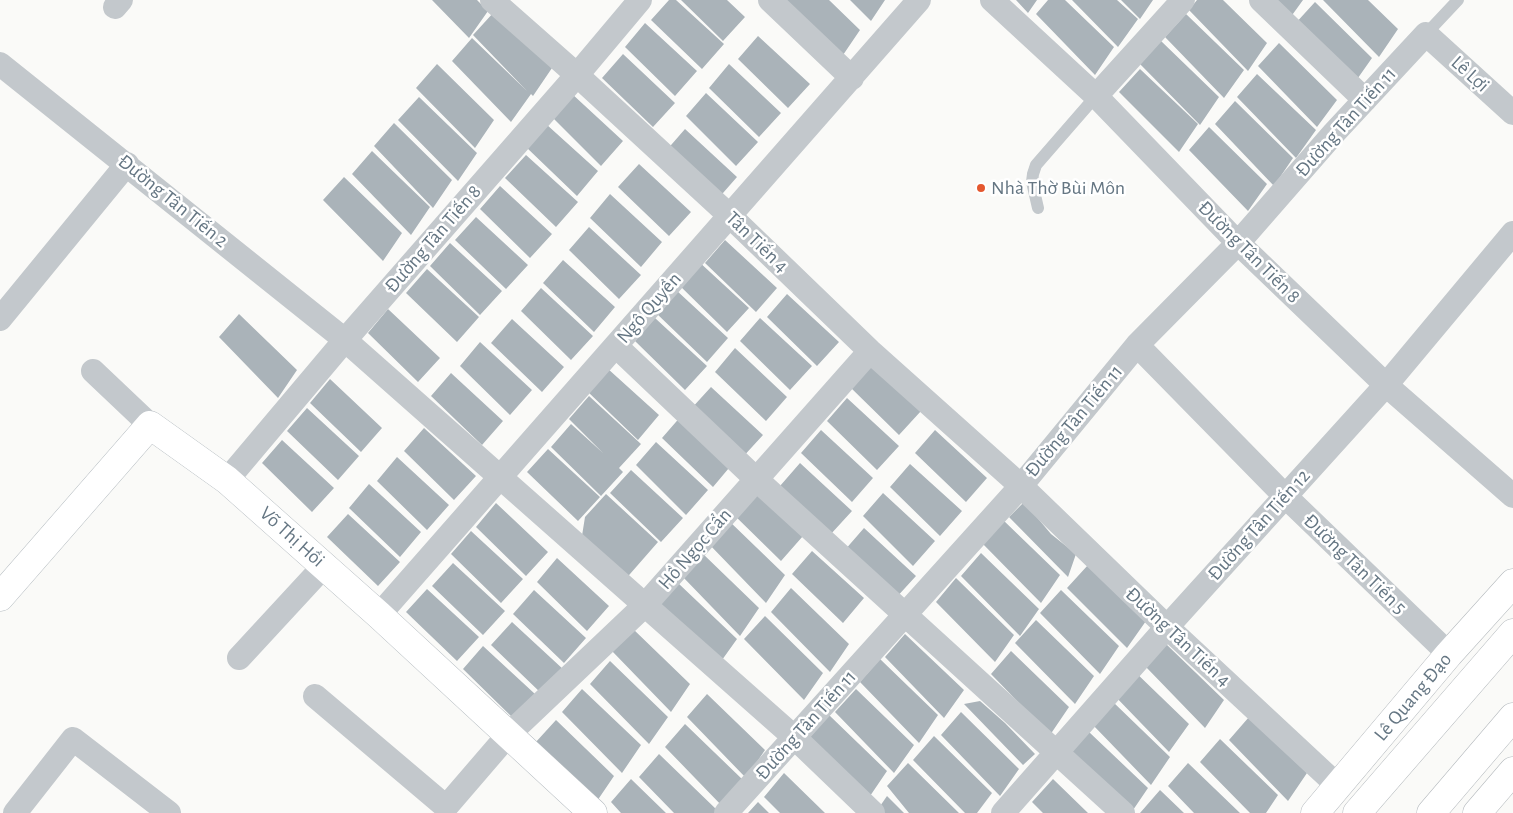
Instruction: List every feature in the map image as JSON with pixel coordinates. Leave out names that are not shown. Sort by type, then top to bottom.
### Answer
[{"type":"main road","name":"Võ Thị Hồi","points":[[150,425],[227,480],[379,615],[593,813]]},
{"type":"main road","points":[[0,597],[150,425]]},
{"type":"main road","name":"Lê Quang Đạo","points":[[1315,813],[1449,654],[1513,584]]},
{"type":"main road","name":"Lê Quang Đạo","points":[[1357,813],[1513,633]]},
{"type":"main road","points":[[1436,811],[1513,717]]},
{"type":"main road","points":[[1477,813],[1513,771]]},
{"type":"street","name":"Tân Tiến 4","points":[[492,0],[578,75],[730,216],[870,351],[1021,486]]},
{"type":"street","name":"Đường Tân Tiến 8","points":[[227,480],[345,340],[578,75],[640,0]]},
{"type":"street","points":[[770,0],[852,78]]},
{"type":"street","name":"Ngô Quyền","points":[[379,615],[919,0]]},
{"type":"street","name":"Đường Tân Tiến 8","points":[[992,0],[1096,96],[1238,243],[1386,385],[1513,496]]},
{"type":"street","points":[[1096,96],[1183,0]]},
{"type":"street","points":[[1261,0],[1365,100]]},
{"type":"street","name":"Đường Tân Tiến 11","points":[[726,813],[1021,486],[1137,345],[1238,243],[1426,34]]},
{"type":"street","name":"Lê Lợi","points":[[1426,34],[1513,113]]},
{"type":"street","name":"Đường Tân Tiến 2","points":[[0,64],[345,340],[794,737],[873,813]]},
{"type":"street","points":[[0,319],[127,164]]},
{"type":"street","name":"Đường Tân Tiến 12","points":[[1003,813],[1166,626],[1386,385],[1510,243]]},
{"type":"street","name":"Đường Tân Tiến 5","points":[[1137,345],[1285,496],[1449,654]]},
{"type":"street","points":[[616,346],[756,479],[1123,813]]},
{"type":"street","name":"Hồ Ngọc Cẩn","points":[[447,810],[508,735],[645,605],[870,351]]},
{"type":"street","points":[[93,371],[150,425]]},
{"type":"street","name":"Đường Tân Tiến 4","points":[[1021,486],[1166,626],[1338,786]]},
{"type":"street","points":[[239,658],[324,566]]},
{"type":"street","points":[[315,696],[447,810]]},
{"type":"street","points":[[15,813],[72,739],[169,813]]},
{"type":"lane","points":[[1426,34],[1458,0]]},
{"type":"lane","points":[[1038,208],[1032,182],[1036,165],[1096,96]]},
{"type":"building","points":[[432,0],[477,0],[488,11],[469,38]]},
{"type":"building","points":[[669,0],[676,0],[724,44],[702,69],[651,20]]},
{"type":"building","points":[[681,0],[727,0],[745,17],[723,41]]},
{"type":"building","points":[[785,0],[829,0],[860,30],[841,58]]},
{"type":"building","points":[[850,0],[885,0],[871,21]]},
{"type":"building","points":[[1016,0],[1037,0],[1028,13]]},
{"type":"building","points":[[1048,0],[1065,0],[1114,47],[1095,75],[1036,14]]},
{"type":"building","points":[[1072,0],[1117,0],[1138,19],[1118,47]]},
{"type":"building","points":[[1121,0],[1153,0],[1140,19]]},
{"type":"building","points":[[1197,0],[1223,0],[1267,43],[1248,71],[1189,10]]},
{"type":"building","points":[[1272,0],[1303,0],[1290,18]]},
{"type":"building","points":[[1323,0],[1368,0],[1398,29],[1379,57]]},
{"type":"building","points":[[1315,2],[1372,58],[1353,85],[1294,25]]},
{"type":"building","points":[[494,12],[552,68],[533,96],[531,94],[511,122],[452,61],[472,38],[527,91],[473,35]]},
{"type":"building","points":[[1186,14],[1244,70],[1224,98],[1165,37]]},
{"type":"building","points":[[645,23],[697,71],[675,96],[625,47]]},
{"type":"building","points":[[758,36],[810,84],[788,108],[738,59]]},
{"type":"building","points":[[1161,41],[1219,97],[1200,125],[1140,64]]},
{"type":"building","points":[[1279,43],[1337,100],[1317,127],[1258,66]]},
{"type":"building","points":[[623,54],[675,103],[653,127],[602,78]]},
{"type":"building","points":[[437,64],[494,120],[475,148],[416,88]]},
{"type":"building","points":[[729,64],[781,113],[759,137],[709,88]]},
{"type":"building","points":[[1140,69],[1198,124],[1179,152],[1119,92]]},
{"type":"building","points":[[1257,74],[1316,130],[1296,158],[1237,97]]},
{"type":"building","points":[[571,93],[623,141],[601,166],[551,116]]},
{"type":"building","points":[[706,93],[758,142],[736,166],[686,116]]},
{"type":"building","points":[[419,97],[477,153],[458,181],[398,120]]},
{"type":"building","points":[[1235,101],[1293,158],[1274,186],[1215,124]]},
{"type":"building","points":[[394,123],[452,180],[433,208],[374,146]]},
{"type":"building","points":[[546,124],[598,171],[577,196],[526,147]]},
{"type":"building","points":[[1209,127],[1267,184],[1248,211],[1189,150]]},
{"type":"building","points":[[685,129],[737,177],[716,201],[665,152]]},
{"type":"building","points":[[372,151],[430,207],[411,235],[352,174]]},
{"type":"building","points":[[526,155],[578,202],[556,227],[505,178]]},
{"type":"building","points":[[639,164],[691,212],[669,236],[618,187]]},
{"type":"building","points":[[344,177],[402,233],[383,261],[323,200]]},
{"type":"building","points":[[500,186],[552,234],[530,258],[480,209]]},
{"type":"building","points":[[610,194],[662,242],[641,267],[590,218]]},
{"type":"building","points":[[476,217],[528,265],[506,289],[455,240]]},
{"type":"building","points":[[589,227],[641,275],[619,299],[569,250]]},
{"type":"building","points":[[725,240],[777,288],[756,312],[705,263]]},
{"type":"building","points":[[450,243],[502,291],[480,315],[430,266]]},
{"type":"building","points":[[563,260],[615,307],[594,332],[543,283]]},
{"type":"building","points":[[697,260],[749,308],[727,332],[677,283]]},
{"type":"building","points":[[427,269],[479,317],[457,342],[406,293]]},
{"type":"building","points":[[541,288],[593,336],[571,360],[521,311]]},
{"type":"building","points":[[676,290],[728,338],[707,362],[656,313]]},
{"type":"building","points":[[787,294],[839,342],[817,366],[767,317]]},
{"type":"building","points":[[388,309],[440,358],[418,382],[368,333]]},
{"type":"building","points":[[239,314],[297,370],[278,398],[219,337]]},
{"type":"building","points":[[655,318],[707,366],[685,390],[635,341]]},
{"type":"building","points":[[760,318],[812,366],[790,390],[740,341]]},
{"type":"building","points":[[512,319],[564,367],[542,392],[491,343]]},
{"type":"building","points":[[480,342],[532,390],[510,415],[460,366]]},
{"type":"building","points":[[735,348],[787,397],[766,421],[715,372]]},
{"type":"building","points":[[869,363],[921,411],[899,435],[849,386]]},
{"type":"building","points":[[607,368],[659,415],[638,440],[587,391]]},
{"type":"building","points":[[451,373],[503,421],[482,445],[431,396]]},
{"type":"building","points":[[330,379],[382,428],[361,452],[310,403]]},
{"type":"building","points":[[711,387],[763,435],[741,459],[690,410]]},
{"type":"building","points":[[589,396],[641,444],[619,468],[623,472],[601,496],[551,447],[571,424],[603,453],[569,419]]},
{"type":"building","points":[[847,398],[899,446],[877,470],[827,421]]},
{"type":"building","points":[[307,408],[359,456],[338,480],[287,431]]},
{"type":"building","points":[[682,415],[734,462],[713,487],[662,438]]},
{"type":"building","points":[[424,428],[476,476],[454,500],[404,451]]},
{"type":"building","points":[[821,430],[873,478],[852,502],[801,453]]},
{"type":"building","points":[[935,430],[987,478],[966,502],[915,453]]},
{"type":"building","points":[[282,440],[334,488],[312,512],[262,463]]},
{"type":"building","points":[[656,442],[708,490],[686,515],[636,465]]},
{"type":"building","points":[[548,449],[600,497],[578,521],[527,472]]},
{"type":"building","points":[[397,457],[449,505],[427,530],[377,481]]},
{"type":"building","points":[[800,463],[852,511],[830,535],[780,486]]},
{"type":"building","points":[[910,464],[962,511],[940,536],[890,487]]},
{"type":"building","points":[[631,470],[683,518],[661,542],[610,493]]},
{"type":"building","points":[[369,484],[421,532],[400,557],[349,508]]},
{"type":"building","points":[[751,488],[803,536],[781,561],[731,512]]},
{"type":"building","points":[[883,493],[935,541],[913,566],[863,516]]},
{"type":"building","points":[[606,494],[658,542],[623,582],[581,542],[585,517]]},
{"type":"building","points":[[1024,502],[1051,534],[1076,554],[1068,577],[1009,517]]},
{"type":"building","points":[[496,503],[548,552],[526,576],[476,527]]},
{"type":"building","points":[[348,514],[400,562],[378,586],[327,537]]},
{"type":"building","points":[[727,519],[785,575],[766,603],[707,542]]},
{"type":"building","points":[[1002,519],[1060,575],[1041,603],[981,542]]},
{"type":"building","points":[[864,528],[916,576],[894,600],[844,551]]},
{"type":"building","points":[[471,531],[523,579],[501,603],[451,554]]},
{"type":"building","points":[[812,551],[864,598],[843,623],[792,574]]},
{"type":"building","points":[[701,552],[759,608],[740,636],[681,575]]},
{"type":"building","points":[[981,553],[1039,609],[1020,636],[961,576]]},
{"type":"building","points":[[557,558],[609,606],[587,631],[537,582]]},
{"type":"building","points":[[453,563],[505,611],[483,635],[432,586]]},
{"type":"building","points":[[1088,565],[1146,621],[1127,648],[1067,588]]},
{"type":"building","points":[[956,578],[1014,635],[995,662],[936,602]]},
{"type":"building","points":[[678,583],[737,639],[717,667],[658,606]]},
{"type":"building","points":[[791,588],[849,644],[830,672],[771,612]]},
{"type":"building","points":[[427,589],[479,637],[457,661],[406,612]]},
{"type":"building","points":[[534,590],[586,638],[564,663],[513,614]]},
{"type":"building","points":[[1061,590],[1119,646],[1100,674],[1040,613]]},
{"type":"building","points":[[765,616],[823,673],[804,700],[744,639]]},
{"type":"building","points":[[1036,620],[1094,676],[1075,704],[1015,643]]},
{"type":"building","points":[[512,622],[564,670],[542,694],[491,645]]},
{"type":"building","points":[[632,628],[690,684],[671,712],[612,651]]},
{"type":"building","points":[[905,634],[964,690],[944,718],[885,657]]},
{"type":"building","points":[[1166,644],[1224,700],[1205,728],[1146,667]]},
{"type":"building","points":[[483,646],[535,694],[514,719],[463,669]]},
{"type":"building","points":[[1011,651],[1069,707],[1050,735],[991,674]]},
{"type":"building","points":[[880,659],[938,715],[919,743],[860,682]]},
{"type":"building","points":[[610,661],[668,717],[649,744],[590,684]]},
{"type":"building","points":[[1131,668],[1189,724],[1169,752],[1111,692]]},
{"type":"building","points":[[582,689],[641,745],[622,773],[562,712]]},
{"type":"building","points":[[856,689],[914,745],[894,773],[835,712]]},
{"type":"building","points":[[707,694],[765,750],[746,778],[687,717]]},
{"type":"building","points":[[980,701],[1005,723],[1035,754],[1023,765],[964,704]]},
{"type":"building","points":[[1112,701],[1170,757],[1151,785],[1092,724]]},
{"type":"building","points":[[961,712],[1019,769],[1000,796],[941,735]]},
{"type":"building","points":[[829,715],[887,771],[868,799],[809,738]]},
{"type":"building","points":[[1249,717],[1307,773],[1288,801],[1229,740]]},
{"type":"building","points":[[556,720],[614,776],[595,804],[535,743]]},
{"type":"building","points":[[685,724],[743,780],[724,808],[665,747]]},
{"type":"building","points":[[1089,732],[1148,788],[1131,813],[1069,755]]},
{"type":"building","points":[[934,736],[992,793],[977,813],[965,813],[913,760]]},
{"type":"building","points":[[1220,739],[1278,795],[1266,813],[1250,813],[1200,762]]},
{"type":"building","points":[[659,754],[717,810],[715,813],[674,813],[639,777]]},
{"type":"building","points":[[908,763],[959,813],[909,813],[887,786]]},
{"type":"building","points":[[1188,763],[1240,813],[1194,813],[1168,786]]},
{"type":"building","points":[[784,773],[825,813],[780,813],[764,797]]},
{"type":"building","points":[[631,779],[666,813],[621,813],[611,802]]},
{"type":"building","points":[[1053,779],[1088,813],[1043,813],[1032,802]]},
{"type":"building","points":[[1160,790],[1184,813],[1140,813]]},
{"type":"building","points":[[887,796],[904,813],[876,812]]},
{"type":"building","points":[[758,802],[769,813],[748,813]]},
{"type":"place","name":"Nhà Thờ Bùi Môn","points":[[981,188]]}]
